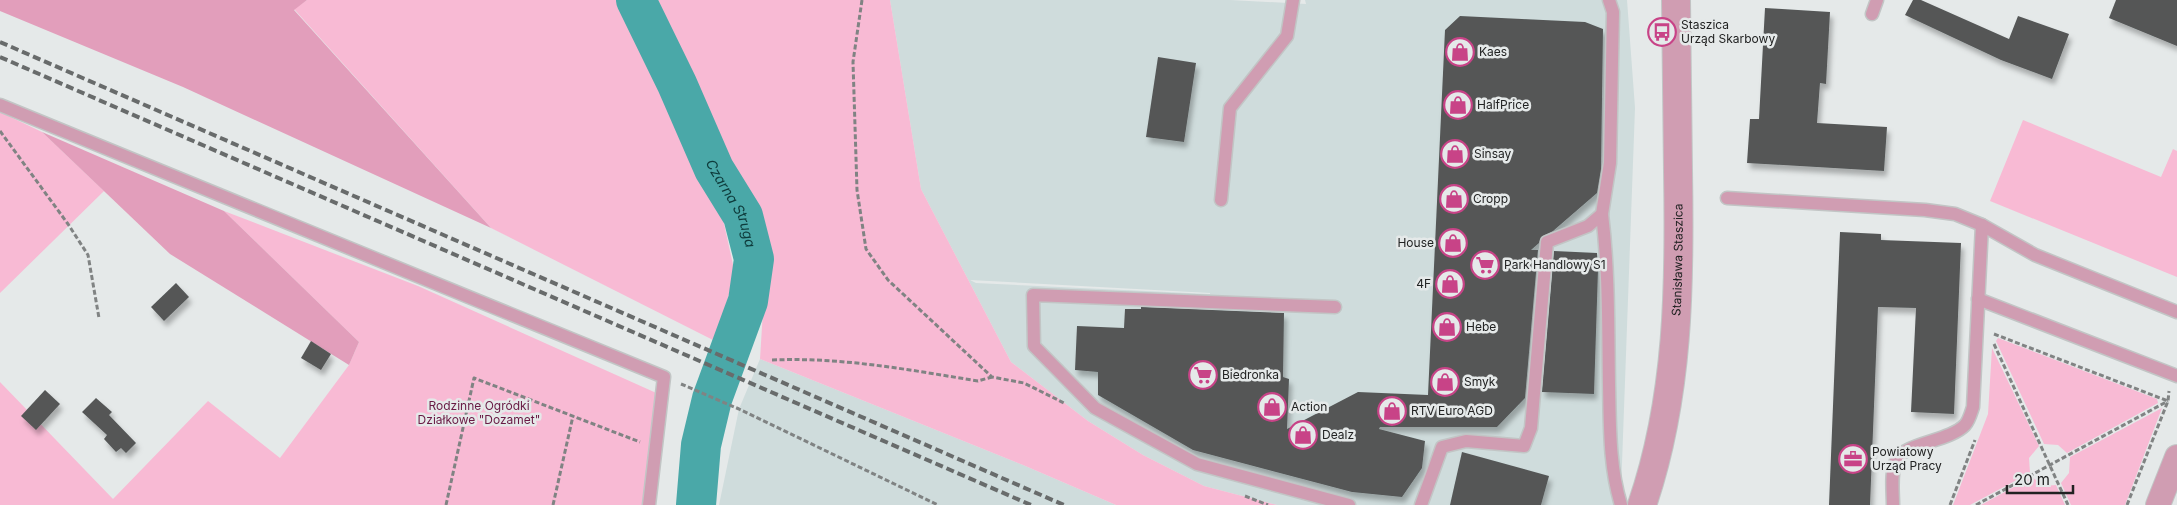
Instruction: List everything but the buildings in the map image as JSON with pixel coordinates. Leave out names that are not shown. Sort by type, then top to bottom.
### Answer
[{"type":"street","name":"Stanisława Staszica","points":[[1642,505],[1652,474],[1667,411],[1676,329],[1679,247],[1675,3]]},
{"type":"street","points":[[2158,505],[2177,457]]},
{"type":"lane","points":[[1221,200],[1230,108],[1286,36],[1293,0]]},
{"type":"lane","points":[[1610,0],[1612,12],[1610,163],[1602,214],[1608,256],[1610,443],[1615,484],[1621,505]]},
{"type":"lane","points":[[1872,14],[1877,0]]},
{"type":"lane","points":[[0,104],[664,377],[649,505]]},
{"type":"lane","points":[[1727,198],[1925,210],[1955,214],[1982,226],[2035,255],[2177,312]]},
{"type":"lane","points":[[1421,505],[1442,447],[1466,441],[1524,446],[1531,428],[1547,242],[1588,226],[1602,214]]},
{"type":"lane","points":[[1892,505],[1894,471],[1897,458],[1907,451],[1951,435],[1966,424],[1973,407],[1982,226]]},
{"type":"lane","points":[[1335,307],[1033,295],[1034,346],[1095,408],[1197,464],[1348,505]]},
{"type":"lane","points":[[1978,299],[2177,376]]},
{"type":"path","points":[[862,0],[853,62],[857,190],[866,249],[888,280],[992,377]]},
{"type":"path","points":[[0,131],[68,224],[88,255],[99,318]]},
{"type":"path","points":[[2068,505],[1989,332],[2168,401]]},
{"type":"path","points":[[772,360],[804,358],[869,363],[978,381],[992,377],[1024,384],[1068,404]]},
{"type":"path","points":[[446,505],[474,378],[656,448]]},
{"type":"path","points":[[694,390],[739,409],[938,505]]},
{"type":"path","points":[[1976,505],[2168,401]]},
{"type":"path","points":[[2128,505],[2168,401]]},
{"type":"path","points":[[553,505],[573,416]]},
{"type":"path","points":[[1241,495],[1268,505]]},
{"type":"shaded area","points":[[0,0],[307,0],[294,10],[491,228],[183,87],[0,11]]},
{"type":"shaded area","points":[[890,0],[1230,0],[1306,4],[1305,0],[1627,0],[1635,108],[1621,491],[1615,505],[1277,505],[1204,486],[1143,455],[1088,421],[1011,362],[921,189]],"holes":[[[970,280],[1210,293],[976,283]]]},
{"type":"shaded area","points":[[42,132],[224,211],[359,342],[349,365],[170,254]]},
{"type":"shaded area","points":[[760,359],[1023,465],[1116,505],[719,505],[739,409]]},
{"type":"green space","points":[[307,0],[618,0],[721,210],[735,274],[715,341],[491,228],[294,9]]},
{"type":"green space","points":[[658,0],[890,0],[921,189],[1011,362],[1088,421],[1143,455],[1204,486],[1277,505],[1116,505],[1023,465],[760,359],[767,246],[719,146]]},
{"type":"green space","points":[[0,112],[42,132],[104,191],[0,293]]},
{"type":"green space","points":[[2023,120],[2161,177],[2173,149],[2177,151],[2177,277],[1990,201]]},
{"type":"green space","name":"Rodzinne Ogródki Działkowe \"Dozamet\"","points":[[224,211],[418,286],[663,396],[647,505],[0,505],[0,382],[113,499],[208,401],[280,458],[349,365],[359,342]]},
{"type":"green space","points":[[1998,338],[2157,399],[2158,403],[2067,453],[2058,445],[2044,444],[1996,341]]},
{"type":"green space","points":[[1992,348],[2039,446],[2029,458],[2030,473],[1970,505],[1953,505],[1988,414]]},
{"type":"green space","points":[[2162,408],[2125,505],[2071,505],[2061,483],[2069,473],[2070,457]]},
{"type":"green space","points":[[2032,477],[2044,486],[2056,485],[2065,505],[1981,505]]},
{"type":"waterway","name":"Czarna Struga","points":[[636,0],[677,84],[714,169],[743,216],[754,259],[748,301],[712,399],[701,445],[696,505]]},
{"type":"railway","points":[[0,42],[1064,505]]},
{"type":"railway","points":[[0,57],[1031,505]]},
{"type":"place","name":"Staszica Urząd Skarbowy","points":[[1662,32]]},
{"type":"place","name":"Kaes","points":[[1460,52]]},
{"type":"place","name":"HalfPrice","points":[[1458,105]]},
{"type":"place","name":"Sinsay","points":[[1455,154]]},
{"type":"place","name":"Cropp","points":[[1454,199]]},
{"type":"place","name":"House","points":[[1453,243]]},
{"type":"place","name":"Park Handlowy S1","points":[[1485,265]]},
{"type":"place","name":"4F","points":[[1450,284]]},
{"type":"place","name":"Hebe","points":[[1447,327]]},
{"type":"place","name":"Biedronka","points":[[1203,375]]},
{"type":"place","name":"Smyk","points":[[1445,382]]},
{"type":"place","name":"Action","points":[[1272,407]]},
{"type":"place","name":"RTV Euro AGD","points":[[1392,411]]},
{"type":"place","name":"Dealz","points":[[1303,435]]},
{"type":"place","name":"Powiatowy Urząd Pracy","points":[[1853,459]]}]
